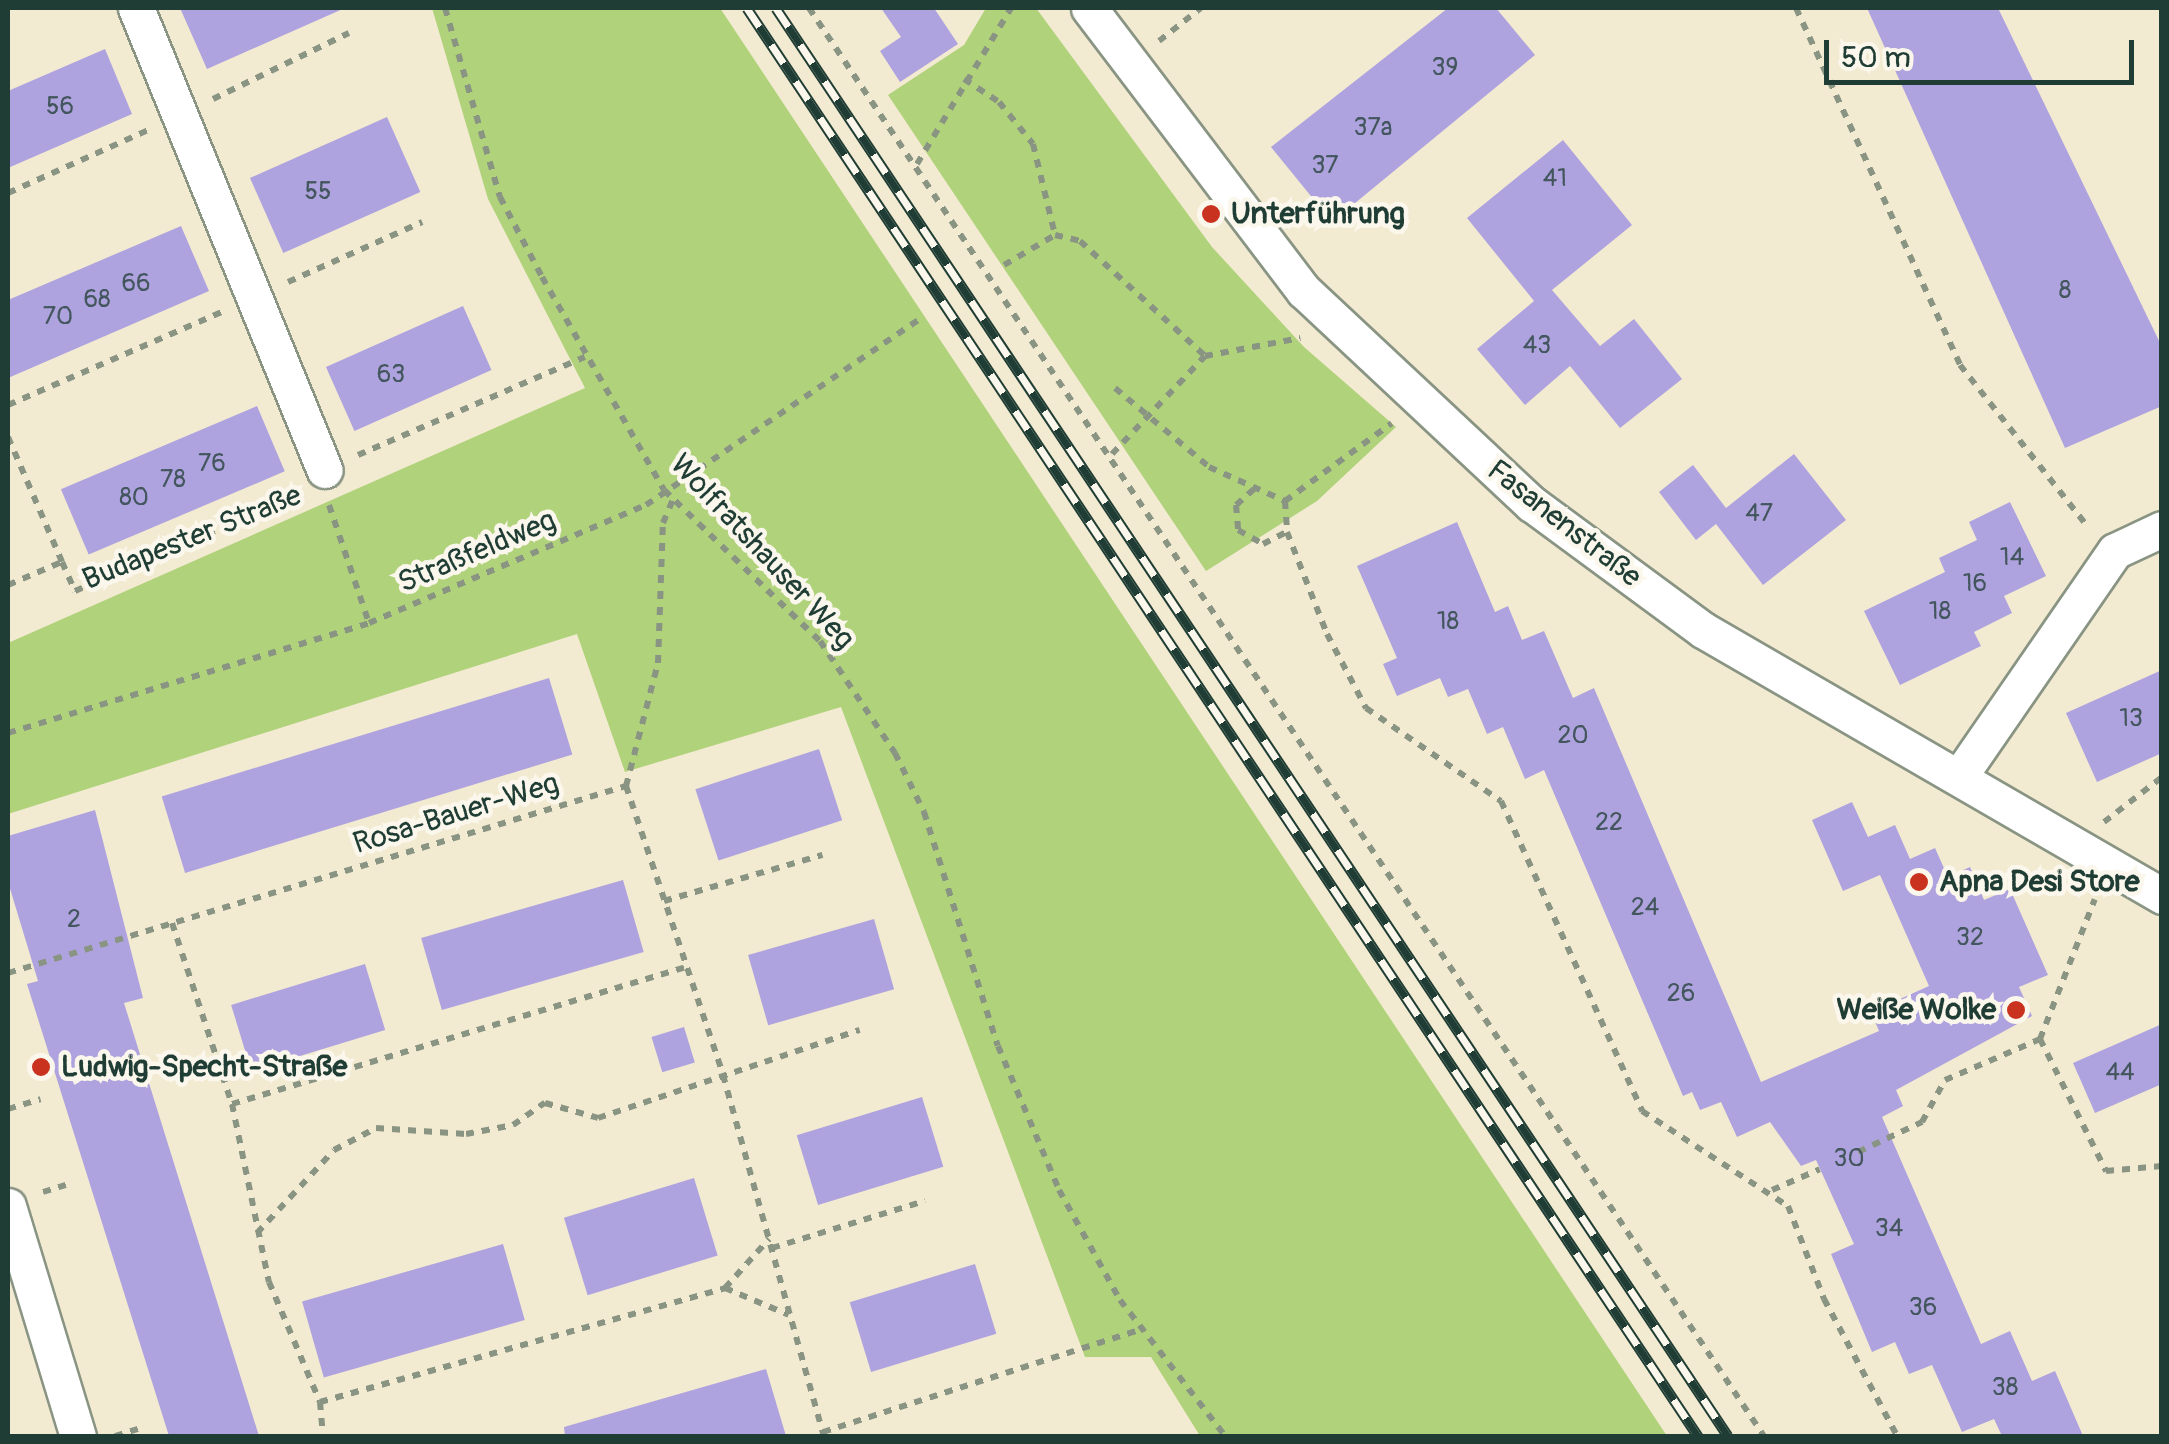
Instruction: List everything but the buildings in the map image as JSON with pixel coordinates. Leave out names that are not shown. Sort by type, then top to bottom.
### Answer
[{"type":"street","name":"Budapester Straße","points":[[136,8],[260,295],[323,478]]},
{"type":"street","name":"Fasanenstraße","points":[[1089,8],[1328,314],[1416,402],[1532,504],[1702,630],[1960,774],[2162,896]]},
{"type":"street","points":[[1960,774],[2115,551],[2162,529]]},
{"type":"street","points":[[8,1206],[78,1436]]},
{"type":"path","name":"Wolfratshauser Weg","points":[[445,8],[500,196],[585,356],[664,490],[820,641],[894,753],[924,812],[998,1046],[1051,1172],[1142,1329],[1225,1436]]},
{"type":"path","points":[[809,8],[1112,454],[1764,1436]]},
{"type":"path","points":[[917,164],[964,79],[1010,8]]},
{"type":"path","points":[[1130,63],[1200,8]]},
{"type":"path","points":[[1796,8],[1960,365],[2073,514],[2115,551]]},
{"type":"path","points":[[8,193],[182,115],[349,33]]},
{"type":"path","points":[[964,79],[999,102],[1032,144],[1055,234]]},
{"type":"path","points":[[8,405],[422,222]]},
{"type":"path","points":[[1004,265],[1055,234],[1080,241],[1205,356]]},
{"type":"path","points":[[1112,454],[1156,416],[1205,356],[1288,347],[1328,314]]},
{"type":"path","name":"Straßfeldweg","points":[[8,733],[369,623],[664,490],[920,319]]},
{"type":"path","name":"Budapester Straße","points":[[8,585],[62,562],[74,591],[585,356]]},
{"type":"path","points":[[1115,388],[1156,416],[1180,445],[1254,489],[1285,500]]},
{"type":"path","points":[[1285,500],[1416,402]]},
{"type":"path","points":[[8,437],[62,562]]},
{"type":"path","points":[[323,478],[369,623]]},
{"type":"path","points":[[1254,489],[1236,505],[1238,530],[1263,544],[1287,532]]},
{"type":"path","points":[[673,500],[663,524],[658,663],[626,786],[723,1076],[824,1434],[1142,1329]]},
{"type":"path","points":[[1285,500],[1287,532],[1366,708],[1501,801],[1642,1110],[1772,1190],[1788,1206],[1824,1299],[1896,1436]]},
{"type":"path","points":[[2112,811],[2162,777]]},
{"type":"path","name":"Rosa-Bauer-Weg","points":[[8,972],[626,786]]},
{"type":"path","points":[[664,901],[822,856]]},
{"type":"path","points":[[1858,1152],[1922,1122],[1945,1080],[2040,1039],[2109,864]]},
{"type":"path","points":[[172,923],[232,1104],[257,1233],[320,1402],[324,1436]]},
{"type":"path","points":[[232,1104],[686,968]]},
{"type":"path","points":[[257,1233],[334,1150],[376,1128],[466,1134],[513,1124],[545,1103],[598,1118],[860,1030]]},
{"type":"path","points":[[2040,1039],[2106,1171],[2162,1166]]},
{"type":"path","points":[[8,1108],[40,1099]]},
{"type":"path","points":[[1772,1190],[1820,1169]]},
{"type":"path","points":[[772,1248],[925,1201]]},
{"type":"path","points":[[320,1402],[725,1288],[769,1238]]},
{"type":"path","points":[[725,1288],[790,1315]]},
{"type":"path","points":[[115,1436],[138,1429]]},
{"type":"green space","points":[[432,8],[720,8],[1667,1436],[1200,1436],[1151,1357],[1085,1357],[841,707],[625,772],[577,634],[8,814],[8,643],[585,388],[488,199]]},
{"type":"green space","points":[[986,8],[1036,8],[1212,247],[1304,347],[1396,427],[1317,501],[1206,571],[888,95],[964,45]]},
{"type":"railway","points":[[747,8],[1698,1436]]},
{"type":"railway","points":[[776,8],[1728,1436]]},
{"type":"place","name":"Unterführung","points":[[1211,214]]},
{"type":"place","name":"Apna Desi Store","points":[[1919,882]]},
{"type":"place","name":"Weiße Wolke","points":[[2016,1010]]},
{"type":"place","name":"Ludwig-Specht-Straße","points":[[41,1067]]}]
